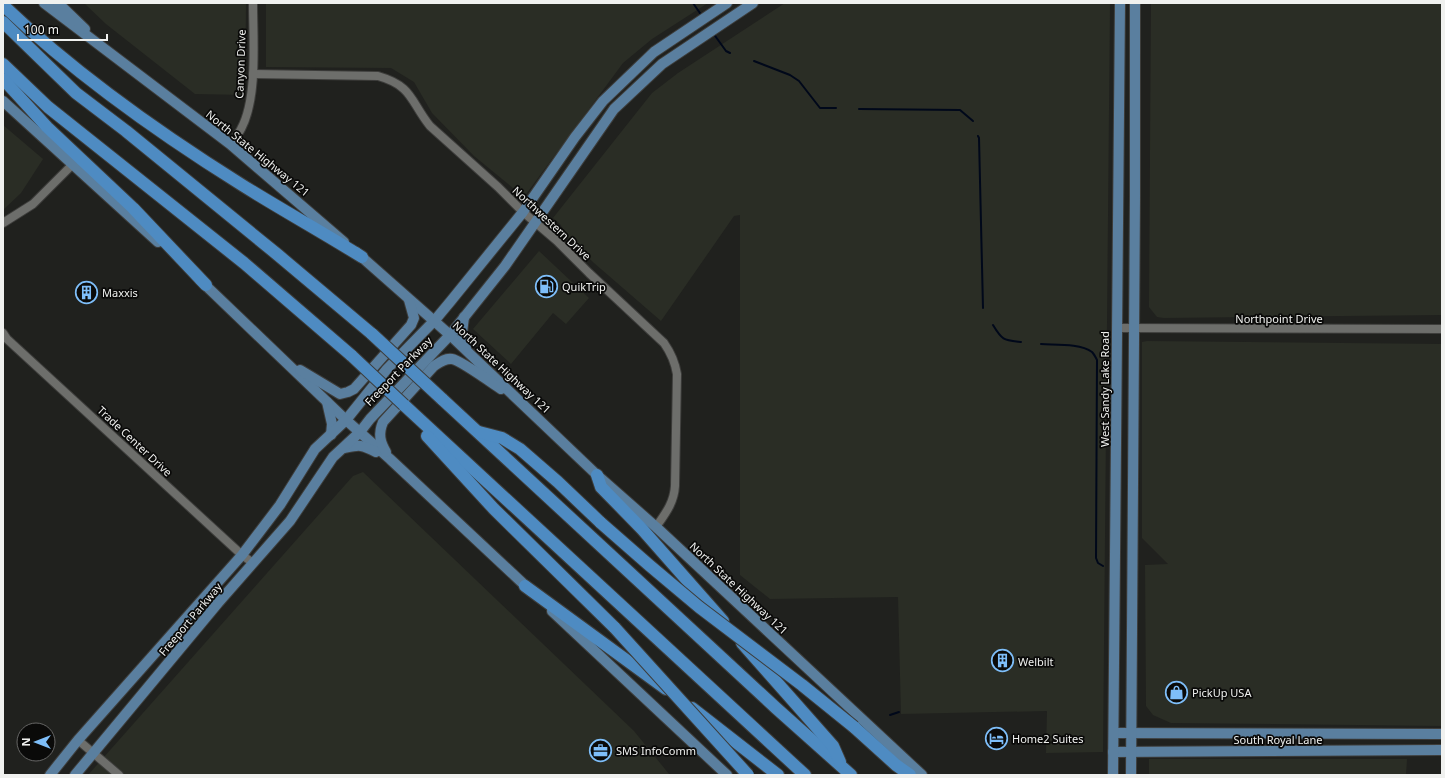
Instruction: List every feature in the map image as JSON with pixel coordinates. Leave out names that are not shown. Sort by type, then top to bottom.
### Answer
[{"type":"highway","points":[[3,5],[47,45],[119,101],[168,136],[244,186],[362,257]]},
{"type":"highway","points":[[3,22],[76,92],[278,255],[372,334],[776,708],[851,775]]},
{"type":"highway","points":[[3,64],[48,107],[244,263],[352,356],[805,775]]},
{"type":"highway","points":[[3,79],[47,127],[133,208],[206,285]]},
{"type":"highway","points":[[407,408],[412,420],[494,509],[615,628],[748,775]]},
{"type":"highway","points":[[477,432],[502,438],[520,449],[648,565],[699,607],[802,685],[854,727],[896,765],[910,775]]},
{"type":"highway","points":[[597,475],[602,487],[642,529],[833,746],[841,765]]},
{"type":"highway","points":[[525,586],[707,720],[778,775]]},
{"type":"main road","name":"North State Highway 121","points":[[44,3],[230,144],[434,320],[522,402],[597,475],[656,527],[922,775]]},
{"type":"main road","points":[[58,3],[128,67]]},
{"type":"main road","name":"Freeport Parkway","points":[[50,775],[78,740],[242,554],[280,505],[315,449],[346,420],[387,369],[450,302],[523,212],[575,137],[603,101],[654,52],[728,3]]},
{"type":"main road","name":"Freeport Parkway","points":[[75,775],[218,603],[290,521],[333,457],[360,432],[370,419],[450,335],[505,266],[614,109],[662,64],[753,3]]},
{"type":"main road","name":"West Sandy Lake Road","points":[[1113,775],[1120,3]]},
{"type":"main road","points":[[1131,775],[1136,96],[1135,3]]},
{"type":"main road","points":[[1119,99],[1136,96]]},
{"type":"main road","points":[[3,101],[206,285],[346,420],[390,459],[727,775]]},
{"type":"main road","points":[[3,106],[31,127]]},
{"type":"main road","points":[[281,358],[333,391],[340,394],[348,392],[354,388],[411,325],[414,318],[408,298]]},
{"type":"main road","points":[[420,308],[433,309],[450,302]]},
{"type":"main road","points":[[464,317],[462,333],[467,350]]},
{"type":"main road","points":[[390,459],[381,444],[379,437],[383,422],[434,366],[441,361],[447,359],[457,360],[522,402]]},
{"type":"main road","points":[[327,402],[332,424],[330,435]]},
{"type":"main road","points":[[342,449],[356,445],[364,445],[390,459]]},
{"type":"main road","points":[[1115,581],[1132,581]]},
{"type":"main road","name":"South Royal Lane","points":[[1114,733],[1442,734]]},
{"type":"main road","points":[[1378,733],[1378,750]]},
{"type":"main road","name":"South Royal Lane","points":[[1114,752],[1442,750]]},
{"type":"street","name":"Canyon Drive","points":[[230,144],[239,134],[247,116],[253,86],[253,3]]},
{"type":"street","name":"Northwestern Drive","points":[[253,74],[378,76],[389,79],[398,84],[408,92],[422,116],[430,126],[498,187],[523,212],[557,241],[664,343],[675,361],[677,374],[675,486],[671,504],[656,527]]},
{"type":"street","points":[[3,223],[33,204],[72,165]]},
{"type":"street","name":"Northpoint Drive","points":[[1117,328],[1442,329]]},
{"type":"street","name":"Trade Center Drive","points":[[3,333],[13,344],[253,563]]},
{"type":"street","points":[[78,740],[119,775]]},
{"type":"shaded area","points":[[84,3],[246,3],[245,95],[195,94],[106,24]]},
{"type":"shaded area","points":[[266,3],[708,3],[652,39],[623,63],[524,197],[474,156],[432,113],[414,82],[391,68],[266,67]]},
{"type":"shaded area","points":[[785,3],[1110,3],[1103,752],[1046,753],[1047,711],[901,714],[898,597],[770,599],[740,575],[740,215],[734,216],[661,321],[594,263],[569,239],[560,224],[553,218],[652,93],[678,73]]},
{"type":"shaded area","points":[[1151,3],[1442,3],[1442,315],[1157,317],[1149,307]]},
{"type":"shaded area","points":[[3,125],[43,159],[21,193],[3,210]]},
{"type":"shaded area","points":[[539,251],[589,298],[566,324],[553,313],[511,364],[473,329]]},
{"type":"shaded area","points":[[1142,342],[1442,344],[1442,726],[1171,723],[1153,715],[1146,706],[1145,565],[1168,564],[1142,538]]},
{"type":"shaded area","points":[[363,472],[634,731],[669,774],[88,775],[353,476]]},
{"type":"shaded area","points":[[1149,759],[1407,759],[1406,775],[1149,775]]},
{"type":"waterway","points":[[693,3],[702,16]]},
{"type":"waterway","points":[[713,33],[726,51],[730,53]]},
{"type":"waterway","points":[[754,61],[790,75],[799,81],[820,108],[836,108]]},
{"type":"waterway","points":[[859,109],[960,110],[973,121]]},
{"type":"waterway","points":[[978,136],[983,308]]},
{"type":"waterway","points":[[993,325],[999,334],[1007,340],[1021,342]]},
{"type":"waterway","points":[[1041,344],[1081,347],[1092,352],[1097,360],[1096,558],[1098,563],[1103,566]]},
{"type":"waterway","points":[[890,715],[899,712]]},
{"type":"place","name":"QuikTrip","points":[[546,286]]},
{"type":"place","name":"Maxxis","points":[[86,292]]},
{"type":"place","name":"Welbilt","points":[[1003,661]]},
{"type":"place","name":"PickUp USA","points":[[1177,692]]},
{"type":"place","name":"Home2 Suites","points":[[996,738]]},
{"type":"place","name":"SMS InfoComm","points":[[601,750]]}]
